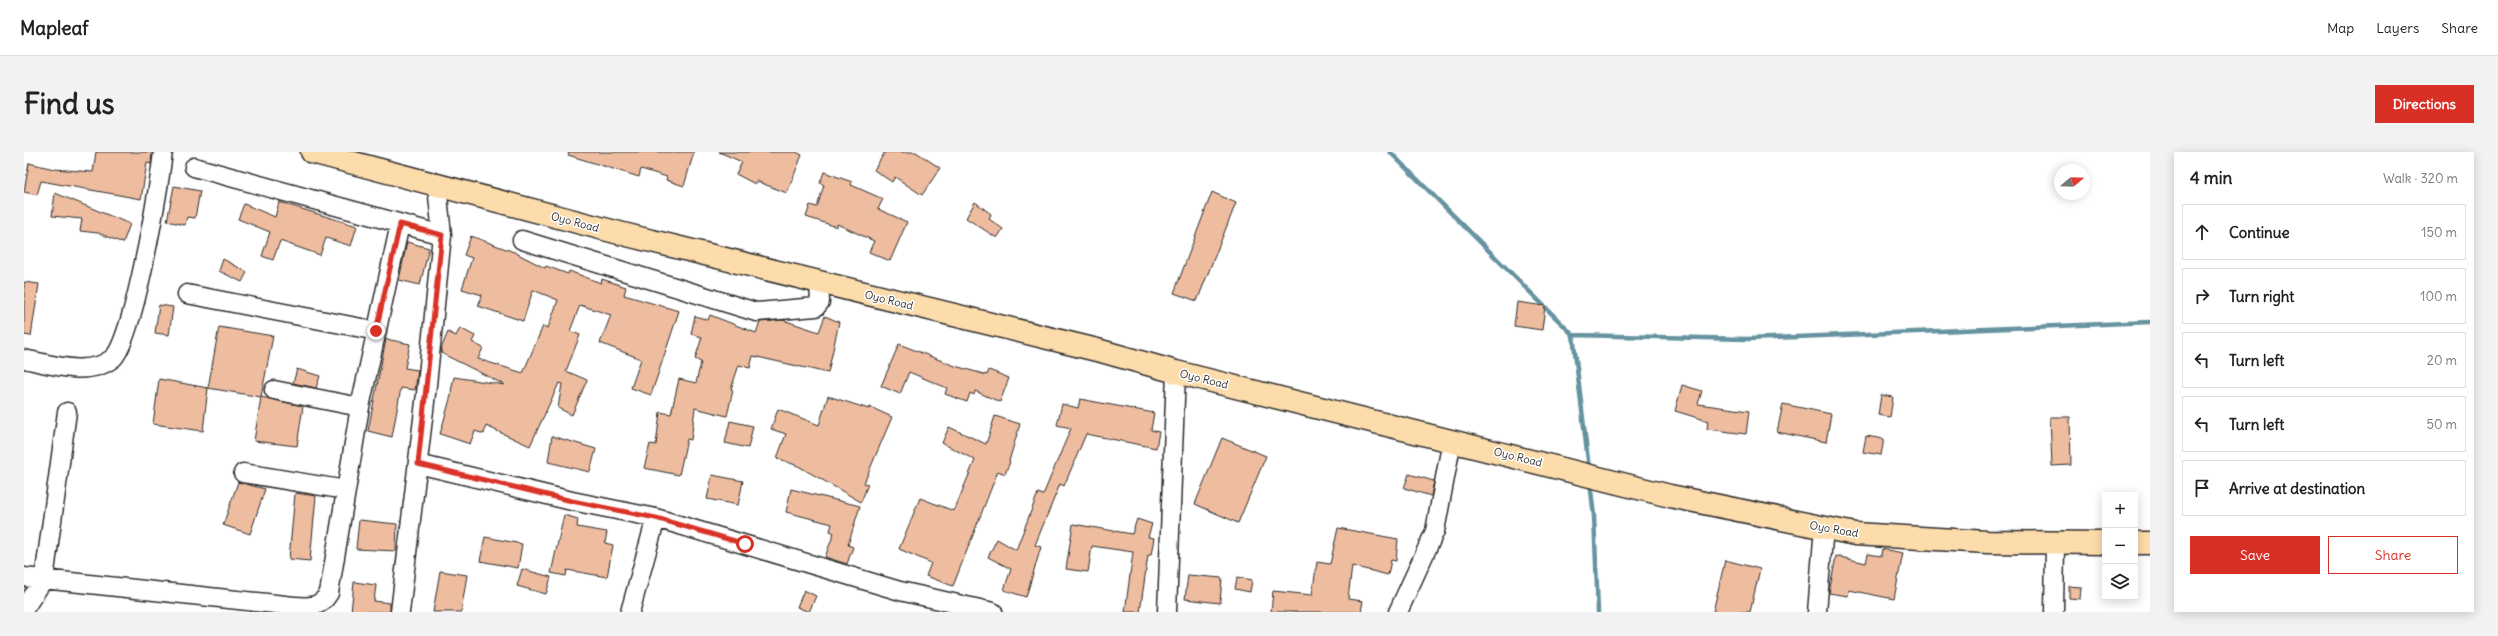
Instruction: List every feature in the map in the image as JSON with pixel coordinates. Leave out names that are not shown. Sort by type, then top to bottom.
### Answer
[{"type":"highway","name":"Oyo Road","points":[[312,152],[437,186],[1101,351],[1176,372],[1452,440],[1670,496],[1824,528],[1878,535],[1986,542],[2102,543]]},
{"type":"highway","points":[[2138,543],[2150,543]]},
{"type":"street","points":[[24,359],[80,369],[102,363],[112,358],[119,350],[128,327],[156,205],[163,152]]},
{"type":"street","points":[[194,167],[442,235]]},
{"type":"street","points":[[400,612],[418,464],[442,235],[437,186]]},
{"type":"street","points":[[24,577],[314,607],[323,602],[329,593],[360,407],[400,224]]},
{"type":"street","points":[[522,240],[756,312],[816,307],[820,302],[820,282]]},
{"type":"street","points":[[187,294],[376,331]]},
{"type":"street","points":[[1168,612],[1176,372]]},
{"type":"street","points":[[274,390],[360,407]]},
{"type":"street","points":[[24,609],[44,579],[67,412]]},
{"type":"street","points":[[1398,612],[1435,531],[1452,440]]},
{"type":"street","points":[[418,464],[572,501],[656,518],[900,591],[993,612]]},
{"type":"street","points":[[243,473],[346,490]]},
{"type":"street","points":[[630,612],[656,518]]},
{"type":"street","points":[[1817,612],[1824,528]]},
{"type":"street","points":[[2054,612],[2055,543]]},
{"type":"building","points":[[96,152],[152,152],[151,164],[147,163],[141,199],[41,181],[37,195],[24,192],[29,163],[54,169],[93,172]]},
{"type":"building","points":[[569,152],[694,152],[684,186],[666,180],[667,177],[641,169],[639,177],[568,155]]},
{"type":"building","points":[[719,152],[796,152],[802,155],[787,193],[756,181],[755,184],[736,174],[742,162]]},
{"type":"building","points":[[885,152],[916,152],[940,168],[922,195],[895,177],[892,182],[874,170]]},
{"type":"building","points":[[824,172],[852,182],[851,185],[883,199],[878,209],[907,222],[890,261],[869,252],[874,241],[837,224],[837,227],[806,217],[810,205],[817,207],[824,185],[820,183]]},
{"type":"building","points":[[174,186],[200,191],[195,218],[187,217],[185,225],[167,221]]},
{"type":"building","points":[[1212,192],[1236,203],[1197,301],[1174,293]]},
{"type":"building","points":[[55,193],[130,224],[123,243],[98,233],[80,231],[82,219],[52,216]]},
{"type":"building","points":[[279,202],[357,226],[351,246],[326,238],[320,255],[280,241],[273,260],[262,256],[270,232],[238,219],[244,204],[275,217]]},
{"type":"building","points":[[975,202],[991,214],[989,219],[1003,229],[997,238],[966,218]]},
{"type":"building","points":[[471,236],[514,252],[545,268],[546,266],[568,274],[569,271],[601,283],[602,279],[626,287],[624,295],[679,311],[651,395],[631,388],[641,359],[600,343],[611,315],[580,305],[570,331],[580,335],[566,371],[587,380],[572,415],[558,408],[562,384],[559,383],[530,446],[486,426],[484,434],[475,431],[470,444],[440,434],[452,392],[454,377],[505,385],[441,353],[442,346],[448,332],[456,336],[460,328],[475,336],[472,342],[483,348],[478,359],[523,373],[543,326],[548,328],[558,300],[533,290],[523,321],[478,306],[482,295],[462,289],[472,258],[464,255]]},
{"type":"building","points":[[407,242],[429,248],[420,285],[399,280]]},
{"type":"building","points":[[223,259],[247,272],[242,282],[219,271]]},
{"type":"building","points":[[24,282],[39,284],[31,336],[24,335]]},
{"type":"building","points":[[1517,302],[1545,306],[1542,330],[1514,326]]},
{"type":"building","points":[[159,305],[173,307],[169,335],[155,333]]},
{"type":"building","points":[[710,315],[756,333],[760,322],[783,320],[819,332],[825,316],[839,322],[828,373],[753,356],[750,368],[739,365],[731,389],[733,390],[727,416],[695,408],[691,440],[687,439],[679,475],[644,468],[650,444],[656,445],[660,412],[671,414],[679,379],[696,383],[701,362],[695,359],[702,337],[691,334],[695,316],[708,320]]},
{"type":"building","points":[[219,327],[273,336],[261,397],[208,388]]},
{"type":"building","points":[[386,339],[410,344],[405,368],[418,370],[415,390],[401,388],[392,437],[368,431]]},
{"type":"building","points":[[899,344],[955,366],[987,375],[989,370],[1009,378],[1000,402],[975,391],[974,395],[970,393],[967,402],[945,394],[947,388],[909,372],[900,394],[881,386]]},
{"type":"building","points":[[297,369],[320,376],[316,388],[293,383]]},
{"type":"building","points":[[159,379],[208,388],[203,431],[153,424]]},
{"type":"building","points":[[1682,385],[1702,391],[1698,404],[1749,411],[1746,434],[1707,429],[1708,421],[1675,411]]},
{"type":"building","points":[[1881,395],[1893,397],[1890,417],[1878,415]]},
{"type":"building","points":[[828,396],[869,409],[870,407],[892,417],[864,483],[868,484],[861,502],[798,466],[777,458],[786,434],[771,429],[778,409],[819,425]]},
{"type":"building","points":[[261,397],[303,406],[297,446],[254,441]]},
{"type":"building","points":[[1080,399],[1154,413],[1151,430],[1159,432],[1156,448],[1086,434],[1064,486],[1060,484],[1035,545],[1041,547],[1026,597],[1004,590],[1011,569],[988,557],[997,539],[1016,550],[1038,493],[1043,495],[1071,428],[1057,425],[1062,404],[1078,408]]},
{"type":"building","points":[[1783,404],[1831,414],[1826,442],[1777,432]]},
{"type":"building","points":[[995,416],[1020,424],[1009,461],[1010,462],[1005,474],[998,471],[953,586],[926,576],[931,563],[899,549],[920,498],[954,511],[975,460],[942,443],[949,427],[986,444]]},
{"type":"building","points":[[2050,417],[2070,417],[2071,465],[2052,466]]},
{"type":"building","points":[[730,421],[753,426],[748,448],[725,443]]},
{"type":"building","points":[[552,436],[596,449],[590,472],[548,462]]},
{"type":"building","points":[[1866,436],[1884,439],[1881,455],[1863,452]]},
{"type":"building","points":[[1222,438],[1266,456],[1238,523],[1195,504]]},
{"type":"building","points":[[1409,474],[1434,481],[1431,496],[1404,488]]},
{"type":"building","points":[[712,475],[743,481],[738,505],[707,499]]},
{"type":"building","points":[[238,482],[265,489],[250,534],[223,525]]},
{"type":"building","points":[[791,489],[860,506],[848,545],[853,547],[847,564],[825,557],[834,533],[830,531],[832,524],[786,512]]},
{"type":"building","points":[[295,493],[316,496],[310,561],[289,559]]},
{"type":"building","points":[[564,515],[578,519],[577,527],[607,532],[605,543],[613,545],[607,577],[567,570],[566,576],[551,573]]},
{"type":"building","points":[[1137,519],[1152,524],[1148,537],[1154,538],[1151,555],[1148,555],[1140,612],[1125,612],[1133,552],[1092,546],[1088,572],[1066,569],[1073,524],[1132,534]]},
{"type":"building","points":[[359,520],[397,524],[396,551],[356,549]]},
{"type":"building","points":[[1338,528],[1398,539],[1396,561],[1391,560],[1388,575],[1352,566],[1348,599],[1363,601],[1361,612],[1271,612],[1273,591],[1312,595],[1317,562],[1330,564]]},
{"type":"building","points":[[485,537],[522,544],[518,568],[480,561]]},
{"type":"building","points":[[1882,549],[1903,553],[1894,599],[1849,590],[1848,596],[1829,593],[1836,556],[1866,563],[1868,554],[1881,556]]},
{"type":"building","points":[[1725,560],[1760,569],[1750,612],[1713,612]]},
{"type":"building","points":[[522,569],[551,577],[546,594],[517,586]]},
{"type":"building","points":[[440,571],[467,575],[461,612],[433,612]]},
{"type":"building","points":[[1188,575],[1222,578],[1220,603],[1185,599]]},
{"type":"building","points":[[1237,577],[1252,580],[1250,592],[1235,589]]},
{"type":"building","points":[[354,582],[376,585],[374,601],[390,603],[390,612],[351,612]]},
{"type":"building","points":[[2069,586],[2081,587],[2080,599],[2069,598]]},
{"type":"building","points":[[804,590],[816,596],[809,612],[797,607]]},
{"type":"waterway","points":[[1390,152],[1573,335],[1747,339],[2150,322]]},
{"type":"waterway","points":[[1573,335],[1589,469]]},
{"type":"waterway","points":[[1590,482],[1594,516],[1598,612]]},
{"type":"route","points":[[376,331],[400,224],[442,235],[418,464],[572,501],[656,518],[745,544]]}]
